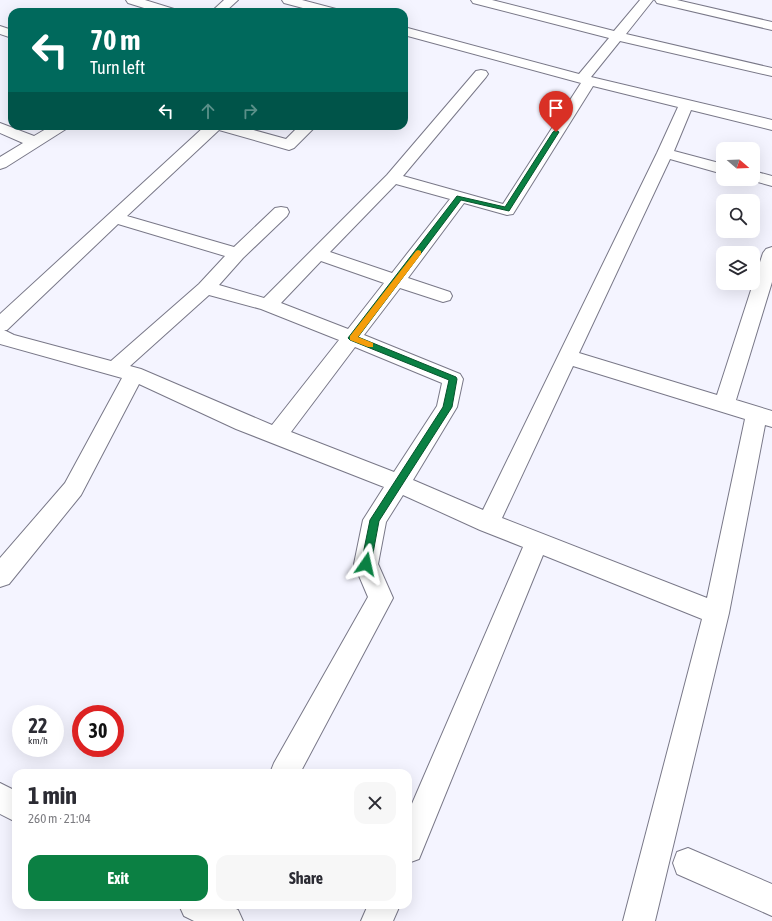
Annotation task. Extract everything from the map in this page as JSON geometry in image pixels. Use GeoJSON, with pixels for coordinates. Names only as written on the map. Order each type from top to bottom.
{"type":"FeatureCollection","features":[{"type":"Feature","properties":{"kind":"street"},"geometry":{"type":"LineString","coordinates":[[223,8],[232,0]]}},
{"type":"Feature","properties":{"kind":"street"},"geometry":{"type":"LineString","coordinates":[[288,0],[317,8]]}},
{"type":"Feature","properties":{"kind":"street"},"geometry":{"type":"LineString","coordinates":[[477,0],[618,36],[772,72]]}},
{"type":"Feature","properties":{"kind":"street"},"geometry":{"type":"LineString","coordinates":[[393,178],[507,210],[586,80],[618,36],[647,0]]}},
{"type":"Feature","properties":{"kind":"street"},"geometry":{"type":"LineString","coordinates":[[661,0],[772,26]]}},
{"type":"Feature","properties":{"kind":"street"},"geometry":{"type":"LineString","coordinates":[[136,2],[156,8]]}},
{"type":"Feature","properties":{"kind":"street"},"geometry":{"type":"LineString","coordinates":[[408,32],[586,80],[772,125]]}},
{"type":"Feature","properties":{"kind":"street"},"geometry":{"type":"LineString","coordinates":[[268,306],[393,178],[481,74]]}},
{"type":"Feature","properties":{"kind":"street"},"geometry":{"type":"LineString","coordinates":[[488,523],[665,153],[686,105]]}},
{"type":"Feature","properties":{"kind":"street"},"geometry":{"type":"LineString","coordinates":[[0,128],[35,142]]}},
{"type":"Feature","properties":{"kind":"street"},"geometry":{"type":"LineString","coordinates":[[0,164],[54,130]]}},
{"type":"Feature","properties":{"kind":"street"},"geometry":{"type":"LineString","coordinates":[[0,325],[210,130]]}},
{"type":"Feature","properties":{"kind":"street"},"geometry":{"type":"LineString","coordinates":[[238,130],[289,145],[304,130]]}},
{"type":"Feature","properties":{"kind":"street"},"geometry":{"type":"LineString","coordinates":[[665,153],[716,166]]}},
{"type":"Feature","properties":{"kind":"street"},"geometry":{"type":"LineString","coordinates":[[760,178],[772,181]]}},
{"type":"Feature","properties":{"kind":"street"},"geometry":{"type":"LineString","coordinates":[[276,436],[460,197]]}},
{"type":"Feature","properties":{"kind":"street"},"geometry":{"type":"LineString","coordinates":[[0,576],[72,489],[124,371],[206,288],[237,254],[281,212]]}},
{"type":"Feature","properties":{"kind":"street"},"geometry":{"type":"LineString","coordinates":[[115,218],[237,254]]}},
{"type":"Feature","properties":{"kind":"street"},"geometry":{"type":"LineString","coordinates":[[724,405],[772,253]]}},
{"type":"Feature","properties":{"kind":"street"},"geometry":{"type":"LineString","coordinates":[[318,254],[443,296]]}},
{"type":"Feature","properties":{"kind":"street"},"geometry":{"type":"LineString","coordinates":[[206,288],[268,306],[453,379],[447,407],[375,520],[366,564],[381,598],[286,769]]}},
{"type":"Feature","properties":{"kind":"street"},"geometry":{"type":"LineString","coordinates":[[0,336],[8,340],[124,371],[276,436],[398,483],[488,523],[716,613]]}},
{"type":"Feature","properties":{"kind":"street"},"geometry":{"type":"LineString","coordinates":[[567,357],[764,417],[639,921]]}},
{"type":"Feature","properties":{"kind":"street"},"geometry":{"type":"LineString","coordinates":[[412,839],[537,542]]}},
{"type":"Feature","properties":{"kind":"street"},"geometry":{"type":"LineString","coordinates":[[0,798],[12,805]]}},
{"type":"Feature","properties":{"kind":"street"},"geometry":{"type":"LineString","coordinates":[[688,863],[772,900]]}},
{"type":"Feature","properties":{"kind":"street"},"geometry":{"type":"LineString","coordinates":[[377,921],[382,909]]}},
{"type":"Feature","properties":{"kind":"slow traffic"},"geometry":{"type":"LineString","coordinates":[[371,345],[352,338],[418,253]]}},
{"type":"Feature","properties":{"kind":"route"},"geometry":{"type":"LineString","coordinates":[[366,564],[375,520],[447,407],[453,379],[352,338],[460,197],[507,210],[556,132]]}}]}
